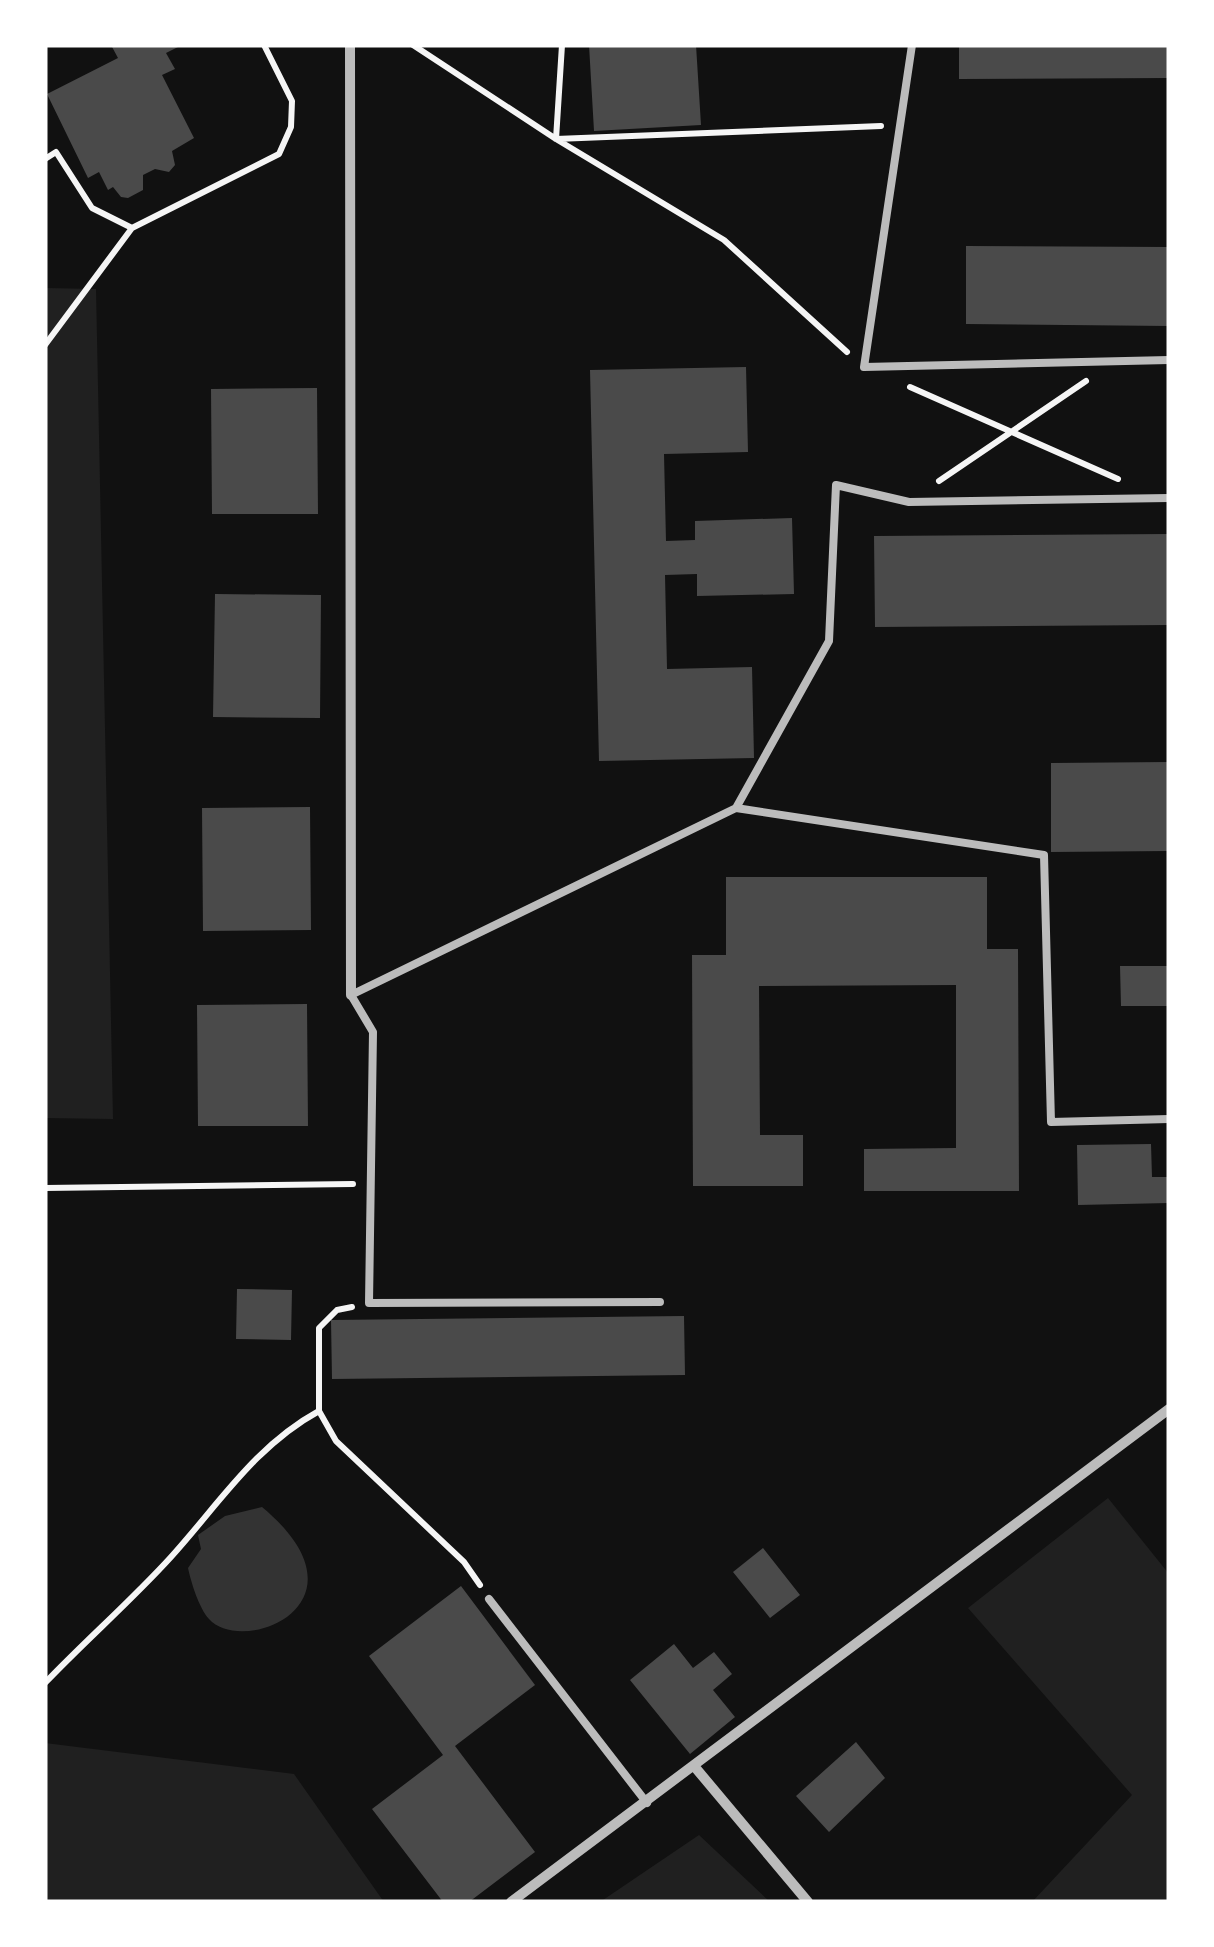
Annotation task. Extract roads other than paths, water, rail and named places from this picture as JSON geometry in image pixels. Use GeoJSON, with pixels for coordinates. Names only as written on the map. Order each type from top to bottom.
{"type":"FeatureCollection","features":[{"type":"Feature","properties":{"kind":"street"},"geometry":{"type":"LineString","coordinates":[[350,45],[350,996]]}},
{"type":"Feature","properties":{"kind":"street"},"geometry":{"type":"LineString","coordinates":[[511,1902],[1169,1409]]}},
{"type":"Feature","properties":{"kind":"street"},"geometry":{"type":"LineString","coordinates":[[694,1766],[808,1902]]}},
{"type":"Feature","properties":{"kind":"lane"},"geometry":{"type":"LineString","coordinates":[[912,45],[864,367],[1169,360]]}},
{"type":"Feature","properties":{"kind":"lane"},"geometry":{"type":"LineString","coordinates":[[736,808],[829,641],[836,485],[909,502],[1165,499]]}},
{"type":"Feature","properties":{"kind":"lane"},"geometry":{"type":"LineString","coordinates":[[660,1302],[369,1303],[374,1032],[350,996],[736,808],[1044,856],[1051,1122],[1169,1119]]}},
{"type":"Feature","properties":{"kind":"lane"},"geometry":{"type":"LineString","coordinates":[[489,1599],[647,1803]]}}]}
